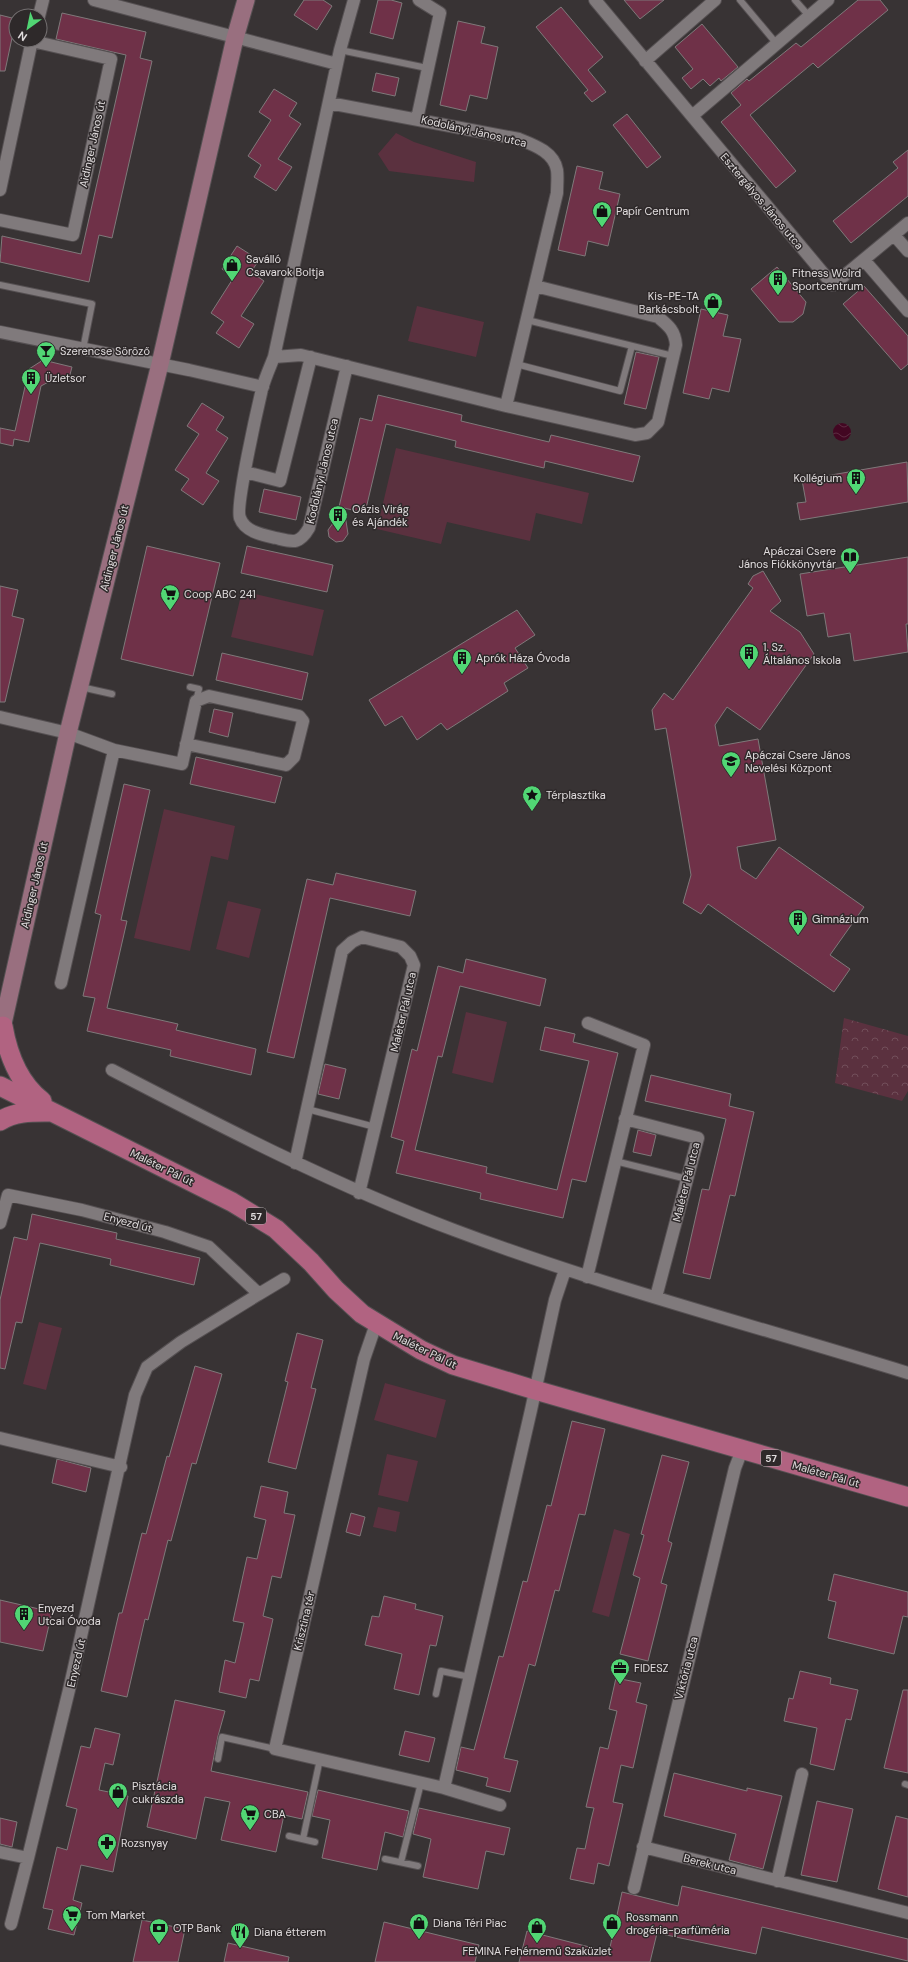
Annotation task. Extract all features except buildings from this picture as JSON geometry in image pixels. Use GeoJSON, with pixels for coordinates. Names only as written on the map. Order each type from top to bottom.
{"type":"FeatureCollection","features":[{"type":"Feature","properties":{"kind":"main road"},"geometry":{"type":"LineString","coordinates":[[1,1031],[19,1074],[33,1095],[54,1112]]}},
{"type":"Feature","properties":{"kind":"main road","name":"Maléter Pál út"},"geometry":{"type":"LineString","coordinates":[[0,1086],[232,1202],[276,1229],[350,1304],[376,1324],[421,1350],[453,1365],[908,1497]]}},
{"type":"Feature","properties":{"kind":"main road"},"geometry":{"type":"LineString","coordinates":[[0,1121],[26,1112],[54,1112]]}},
{"type":"Feature","properties":{"kind":"street"},"geometry":{"type":"LineString","coordinates":[[94,0],[129,5],[235,38],[337,64]]}},
{"type":"Feature","properties":{"kind":"street","name":"Aidinger János út"},"geometry":{"type":"LineString","coordinates":[[1,1031],[79,686],[160,364],[235,38],[246,0]]}},
{"type":"Feature","properties":{"kind":"street"},"geometry":{"type":"LineString","coordinates":[[311,357],[280,481],[245,472],[263,387],[274,357],[340,50],[354,0]]}},
{"type":"Feature","properties":{"kind":"street","name":"Kodolányi János utca"},"geometry":{"type":"LineString","coordinates":[[419,0],[440,13],[417,119],[519,140],[541,148],[550,157],[557,169],[556,193],[506,406]]}},
{"type":"Feature","properties":{"kind":"street","name":"Esztergályos János utca"},"geometry":{"type":"LineString","coordinates":[[595,0],[833,285],[864,260]]}},
{"type":"Feature","properties":{"kind":"street"},"geometry":{"type":"LineString","coordinates":[[645,60],[715,0]]}},
{"type":"Feature","properties":{"kind":"street"},"geometry":{"type":"LineString","coordinates":[[692,116],[828,0]]}},
{"type":"Feature","properties":{"kind":"street","name":"Aidinger János út"},"geometry":{"type":"LineString","coordinates":[[0,220],[73,235],[111,59],[48,45]]}},
{"type":"Feature","properties":{"kind":"street"},"geometry":{"type":"LineString","coordinates":[[0,190],[30,48]]}},
{"type":"Feature","properties":{"kind":"street"},"geometry":{"type":"LineString","coordinates":[[329,103],[417,119]]}},
{"type":"Feature","properties":{"kind":"street"},"geometry":{"type":"LineString","coordinates":[[908,223],[864,260],[908,311]]}},
{"type":"Feature","properties":{"kind":"street"},"geometry":{"type":"LineString","coordinates":[[894,235],[908,251]]}},
{"type":"Feature","properties":{"kind":"street"},"geometry":{"type":"LineString","coordinates":[[274,357],[292,354],[311,357],[506,406],[635,435],[647,434],[658,422],[674,356],[676,345],[675,334],[670,326],[658,317],[535,286]]}},
{"type":"Feature","properties":{"kind":"street"},"geometry":{"type":"LineString","coordinates":[[0,332],[160,364],[263,387]]}},
{"type":"Feature","properties":{"kind":"street","name":"Kodolányi János utca"},"geometry":{"type":"LineString","coordinates":[[245,472],[240,498],[239,517],[245,525],[259,534],[293,542],[303,538],[309,528],[347,366]]}},
{"type":"Feature","properties":{"kind":"street"},"geometry":{"type":"LineString","coordinates":[[0,716],[68,733],[114,750],[182,764],[186,744],[196,701],[208,696],[299,716],[303,721],[294,757],[286,765],[186,744]]}},
{"type":"Feature","properties":{"kind":"street"},"geometry":{"type":"LineString","coordinates":[[60,983],[114,750]]}},
{"type":"Feature","properties":{"kind":"street","name":"Maléter Pál utca"},"geometry":{"type":"LineString","coordinates":[[295,1163],[342,952],[352,942],[362,936],[401,947],[410,956],[414,965],[359,1193]]}},
{"type":"Feature","properties":{"kind":"street"},"geometry":{"type":"LineString","coordinates":[[587,1277],[644,1045],[588,1023]]}},
{"type":"Feature","properties":{"kind":"street"},"geometry":{"type":"LineString","coordinates":[[112,1070],[295,1163],[359,1193],[452,1230],[587,1277],[908,1372]]}},
{"type":"Feature","properties":{"kind":"street","name":"Maléter Pál utca"},"geometry":{"type":"LineString","coordinates":[[626,1119],[698,1138],[656,1297]]}},
{"type":"Feature","properties":{"kind":"street","name":"Enyezd út"},"geometry":{"type":"LineString","coordinates":[[0,1223],[8,1195],[82,1210],[112,1218],[208,1246],[259,1294]]}},
{"type":"Feature","properties":{"kind":"street"},"geometry":{"type":"LineString","coordinates":[[444,1788],[555,1300],[565,1270]]}},
{"type":"Feature","properties":{"kind":"street","name":"Enyezd út"},"geometry":{"type":"LineString","coordinates":[[11,1924],[68,1698],[136,1395],[147,1367],[181,1342],[284,1279]]}},
{"type":"Feature","properties":{"kind":"street","name":"Krisztina tér"},"geometry":{"type":"LineString","coordinates":[[275,1749],[364,1358],[376,1324]]}},
{"type":"Feature","properties":{"kind":"street"},"geometry":{"type":"LineString","coordinates":[[0,1438],[121,1467]]}},
{"type":"Feature","properties":{"kind":"street","name":"Viktória utca"},"geometry":{"type":"LineString","coordinates":[[634,1888],[642,1847],[735,1468],[742,1450]]}},
{"type":"Feature","properties":{"kind":"street"},"geometry":{"type":"LineString","coordinates":[[275,1749],[421,1782],[500,1805]]}},
{"type":"Feature","properties":{"kind":"street"},"geometry":{"type":"LineString","coordinates":[[777,1881],[802,1774]]}},
{"type":"Feature","properties":{"kind":"street","name":"Berek utca"},"geometry":{"type":"LineString","coordinates":[[642,1847],[908,1913]]}},
{"type":"Feature","properties":{"kind":"street"},"geometry":{"type":"LineString","coordinates":[[0,1852],[28,1858]]}},
{"type":"Feature","properties":{"kind":"lane"},"geometry":{"type":"LineString","coordinates":[[740,0],[776,43]]}},
{"type":"Feature","properties":{"kind":"lane"},"geometry":{"type":"LineString","coordinates":[[795,0],[809,16]]}},
{"type":"Feature","properties":{"kind":"lane"},"geometry":{"type":"LineString","coordinates":[[340,50],[427,68]]}},
{"type":"Feature","properties":{"kind":"lane"},"geometry":{"type":"LineString","coordinates":[[0,284],[92,304],[83,349]]}},
{"type":"Feature","properties":{"kind":"lane"},"geometry":{"type":"LineString","coordinates":[[527,320],[674,356]]}},
{"type":"Feature","properties":{"kind":"lane"},"geometry":{"type":"LineString","coordinates":[[516,364],[620,391],[632,346]]}},
{"type":"Feature","properties":{"kind":"lane"},"geometry":{"type":"LineString","coordinates":[[79,686],[112,694]]}},
{"type":"Feature","properties":{"kind":"lane"},"geometry":{"type":"LineString","coordinates":[[190,687],[199,689],[196,701]]}},
{"type":"Feature","properties":{"kind":"lane"},"geometry":{"type":"LineString","coordinates":[[306,1109],[375,1127]]}},
{"type":"Feature","properties":{"kind":"lane"},"geometry":{"type":"LineString","coordinates":[[616,1161],[687,1179]]}},
{"type":"Feature","properties":{"kind":"lane"},"geometry":{"type":"LineString","coordinates":[[436,1694],[441,1671],[470,1677]]}},
{"type":"Feature","properties":{"kind":"lane"},"geometry":{"type":"LineString","coordinates":[[218,1759],[222,1737],[275,1749]]}},
{"type":"Feature","properties":{"kind":"lane"},"geometry":{"type":"LineString","coordinates":[[303,1839],[320,1760]]}},
{"type":"Feature","properties":{"kind":"lane"},"geometry":{"type":"LineString","coordinates":[[401,1862],[421,1782]]}},
{"type":"Feature","properties":{"kind":"lane"},"geometry":{"type":"LineString","coordinates":[[289,1836],[315,1842]]}},
{"type":"Feature","properties":{"kind":"lane"},"geometry":{"type":"LineString","coordinates":[[385,1859],[418,1866]]}},
{"type":"Feature","properties":{"kind":"green space"},"geometry":{"type":"Polygon","coordinates":[[[396,133],[414,142],[476,162],[474,182],[389,171],[378,154],[396,133]]]}},
{"type":"Feature","properties":{"kind":"green space"},"geometry":{"type":"Polygon","coordinates":[[[417,306],[484,322],[476,357],[408,341],[417,306]]]}},
{"type":"Feature","properties":{"kind":"green space"},"geometry":{"type":"Polygon","coordinates":[[[396,448],[589,493],[582,524],[536,513],[530,541],[447,522],[441,544],[377,529],[396,448]]]}},
{"type":"Feature","properties":{"kind":"green space"},"geometry":{"type":"Polygon","coordinates":[[[242,591],[324,610],[313,656],[231,637],[242,591]]]}},
{"type":"Feature","properties":{"kind":"green space"},"geometry":{"type":"Polygon","coordinates":[[[164,809],[235,826],[228,860],[211,856],[190,951],[134,938],[164,809]]]}},
{"type":"Feature","properties":{"kind":"green space"},"geometry":{"type":"Polygon","coordinates":[[[228,901],[261,909],[249,958],[216,949],[228,901]]]}},
{"type":"Feature","properties":{"kind":"green space"},"geometry":{"type":"Polygon","coordinates":[[[466,1012],[507,1022],[493,1083],[452,1073],[466,1012]]]}},
{"type":"Feature","properties":{"kind":"green space"},"geometry":{"type":"Polygon","coordinates":[[[844,1018],[908,1036],[908,1091],[902,1101],[835,1083],[844,1018]]]}},
{"type":"Feature","properties":{"kind":"green space"},"geometry":{"type":"Polygon","coordinates":[[[39,1322],[62,1328],[46,1390],[23,1384],[39,1322]]]}},
{"type":"Feature","properties":{"kind":"green space"},"geometry":{"type":"Polygon","coordinates":[[[385,1383],[446,1400],[436,1438],[374,1420],[385,1383]]]}},
{"type":"Feature","properties":{"kind":"green space"},"geometry":{"type":"Polygon","coordinates":[[[387,1454],[418,1461],[408,1502],[378,1495],[387,1454]]]}},
{"type":"Feature","properties":{"kind":"green space"},"geometry":{"type":"Polygon","coordinates":[[[378,1507],[400,1512],[396,1532],[373,1527],[378,1507]]]}},
{"type":"Feature","properties":{"kind":"green space"},"geometry":{"type":"Polygon","coordinates":[[[614,1529],[630,1534],[609,1617],[592,1612],[614,1529]]]}},
{"type":"Feature","properties":{"kind":"water"},"geometry":{"type":"Polygon","coordinates":[[[842,423],[848,426],[851,432],[848,438],[842,441],[836,438],[833,432],[836,426],[842,423]]]}},
{"type":"Feature","properties":{"kind":"place","name":"Papír Centrum"},"geometry":{"type":"Point","coordinates":[602,228]}},
{"type":"Feature","properties":{"kind":"place","name":"Saválló Csavarok Boltja"},"geometry":{"type":"Point","coordinates":[232,282]}},
{"type":"Feature","properties":{"kind":"place","name":"Fitness Wolrd Sportcentrum"},"geometry":{"type":"Point","coordinates":[778,296]}},
{"type":"Feature","properties":{"kind":"place","name":"Kis-PE-TA Barkácsbolt"},"geometry":{"type":"Point","coordinates":[713,319]}},
{"type":"Feature","properties":{"kind":"place","name":"Szerencse Söröző"},"geometry":{"type":"Point","coordinates":[46,368]}},
{"type":"Feature","properties":{"kind":"place","name":"Üzletsor"},"geometry":{"type":"Point","coordinates":[31,395]}},
{"type":"Feature","properties":{"kind":"place","name":"Kollégium"},"geometry":{"type":"Point","coordinates":[856,495]}},
{"type":"Feature","properties":{"kind":"place","name":"Oázis Virág és Ajándék"},"geometry":{"type":"Point","coordinates":[338,532]}},
{"type":"Feature","properties":{"kind":"place","name":"Apáczai Csere János Fiókkönyvtár"},"geometry":{"type":"Point","coordinates":[850,574]}},
{"type":"Feature","properties":{"kind":"place","name":"Coop ABC 241"},"geometry":{"type":"Point","coordinates":[170,611]}},
{"type":"Feature","properties":{"kind":"place","name":"1. Sz. Általános Iskola"},"geometry":{"type":"Point","coordinates":[749,670]}},
{"type":"Feature","properties":{"kind":"place","name":"Aprók Háza Óvoda"},"geometry":{"type":"Point","coordinates":[462,675]}},
{"type":"Feature","properties":{"kind":"place","name":"Apáczai Csere János Nevelési Központ"},"geometry":{"type":"Point","coordinates":[731,778]}},
{"type":"Feature","properties":{"kind":"place","name":"Térplasztika"},"geometry":{"type":"Point","coordinates":[532,812]}},
{"type":"Feature","properties":{"kind":"place","name":"Gimnázium"},"geometry":{"type":"Point","coordinates":[798,936]}},
{"type":"Feature","properties":{"kind":"place","name":"Enyezd Utcai Óvoda"},"geometry":{"type":"Point","coordinates":[24,1631]}},
{"type":"Feature","properties":{"kind":"place","name":"FIDESZ"},"geometry":{"type":"Point","coordinates":[620,1685]}},
{"type":"Feature","properties":{"kind":"place","name":"Pisztácia cukrászda"},"geometry":{"type":"Point","coordinates":[118,1809]}},
{"type":"Feature","properties":{"kind":"place","name":"CBA"},"geometry":{"type":"Point","coordinates":[250,1831]}},
{"type":"Feature","properties":{"kind":"place","name":"Rozsnyay"},"geometry":{"type":"Point","coordinates":[107,1860]}},
{"type":"Feature","properties":{"kind":"place","name":"Tom Market"},"geometry":{"type":"Point","coordinates":[72,1932]}},
{"type":"Feature","properties":{"kind":"place","name":"Diana Téri Piac"},"geometry":{"type":"Point","coordinates":[419,1940]}},
{"type":"Feature","properties":{"kind":"place","name":"Rossmann drogéria-parfüméria"},"geometry":{"type":"Point","coordinates":[612,1940]}},
{"type":"Feature","properties":{"kind":"place","name":"FEMINA Fehérnemű Szaküzlet"},"geometry":{"type":"Point","coordinates":[537,1944]}},
{"type":"Feature","properties":{"kind":"place","name":"OTP Bank"},"geometry":{"type":"Point","coordinates":[159,1945]}},
{"type":"Feature","properties":{"kind":"place","name":"Diana étterem"},"geometry":{"type":"Point","coordinates":[240,1949]}}]}
